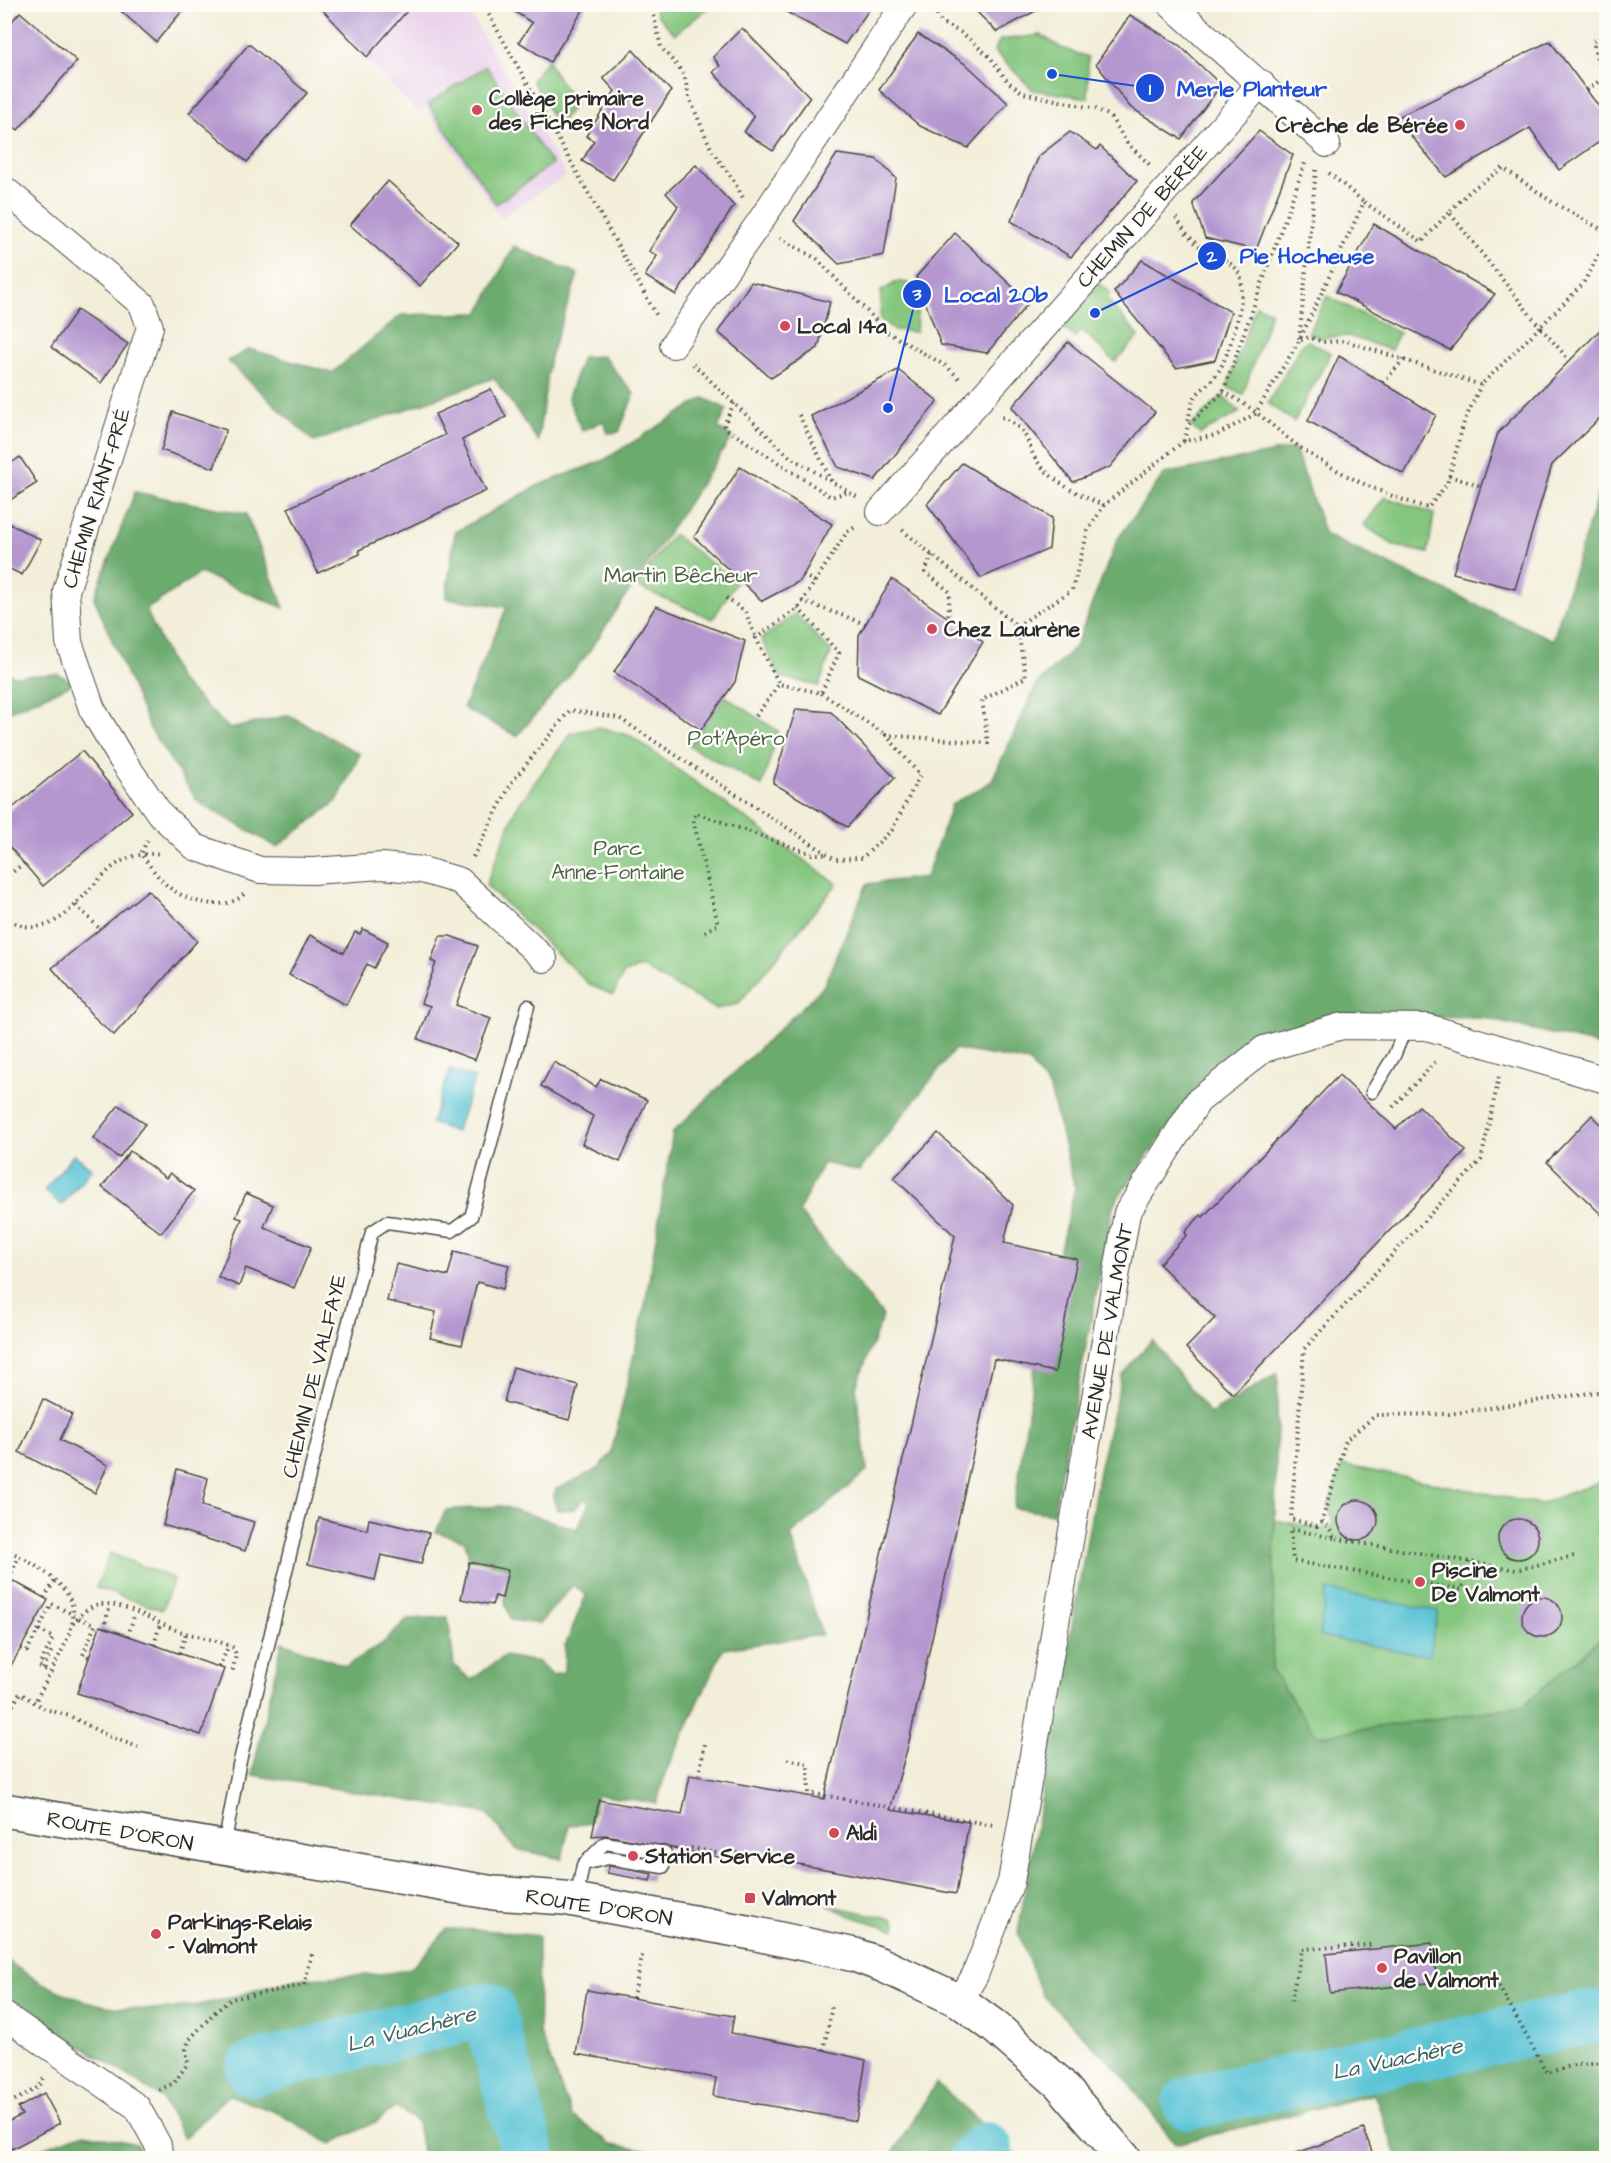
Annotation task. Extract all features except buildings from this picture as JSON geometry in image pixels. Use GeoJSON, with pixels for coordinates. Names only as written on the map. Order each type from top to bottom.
{"type":"FeatureCollection","features":[{"type":"Feature","properties":{"kind":"main road","name":"ROUTE D'ORON"},"geometry":{"type":"LineString","coordinates":[[4,1810],[494,1893],[576,1901],[855,1954],[960,2001],[995,2027],[1059,2083],[1124,2158]]}},
{"type":"Feature","properties":{"kind":"street"},"geometry":{"type":"LineString","coordinates":[[673,345],[759,223],[905,4]]}},
{"type":"Feature","properties":{"kind":"street"},"geometry":{"type":"LineString","coordinates":[[1170,4],[1323,140]]}},
{"type":"Feature","properties":{"kind":"street","name":"CHEMIN DE BÉRÉE"},"geometry":{"type":"LineString","coordinates":[[880,512],[1261,83]]}},
{"type":"Feature","properties":{"kind":"street","name":"CHEMIN RIANT-PRÉ"},"geometry":{"type":"LineString","coordinates":[[4,189],[142,304],[150,327],[66,591],[69,642],[92,710],[121,758],[160,814],[195,847],[260,870],[313,871],[382,866],[422,870],[460,881],[544,959]]}},
{"type":"Feature","properties":{"kind":"street","name":"AVENUE DE VALMONT"},"geometry":{"type":"LineString","coordinates":[[960,2001],[975,1975],[1011,1882],[1127,1213],[1198,1101],[1264,1049],[1342,1026],[1426,1027],[1606,1080]]}},
{"type":"Feature","properties":{"kind":"street"},"geometry":{"type":"LineString","coordinates":[[4,2015],[137,2107],[159,2145],[160,2158]]}},
{"type":"Feature","properties":{"kind":"lane","name":"CHEMIN DE VALFAYE"},"geometry":{"type":"LineString","coordinates":[[224,1849],[239,1766],[309,1476],[372,1232],[387,1222],[452,1231],[471,1217],[528,1006]]}},
{"type":"Feature","properties":{"kind":"lane"},"geometry":{"type":"LineString","coordinates":[[1372,1092],[1394,1056],[1406,1027]]}},
{"type":"Feature","properties":{"kind":"lane"},"geometry":{"type":"LineString","coordinates":[[576,1901],[583,1865],[605,1843],[665,1853]]}},
{"type":"Feature","properties":{"kind":"lane"},"geometry":{"type":"LineString","coordinates":[[583,1865],[608,1858],[663,1867]]}},
{"type":"Feature","properties":{"kind":"path"},"geometry":{"type":"LineString","coordinates":[[483,4],[673,345],[790,457],[880,512],[1017,626],[1026,678],[982,700],[988,743],[886,735]]}},
{"type":"Feature","properties":{"kind":"path"},"geometry":{"type":"LineString","coordinates":[[651,4],[662,47],[684,74],[695,112],[712,151],[732,178],[746,205]]}},
{"type":"Feature","properties":{"kind":"path"},"geometry":{"type":"LineString","coordinates":[[936,12],[942,23],[962,33],[990,57],[1007,81],[1023,93],[1096,109],[1110,116],[1127,143],[1157,172]]}},
{"type":"Feature","properties":{"kind":"path"},"geometry":{"type":"LineString","coordinates":[[1587,90],[1606,76],[1597,60],[1593,41],[1606,36]]}},
{"type":"Feature","properties":{"kind":"path"},"geometry":{"type":"LineString","coordinates":[[1188,425],[1223,392],[1302,166],[1316,153],[1323,140]]}},
{"type":"Feature","properties":{"kind":"path"},"geometry":{"type":"LineString","coordinates":[[1299,341],[1316,163],[1364,202],[1422,242],[1471,190],[1503,168],[1554,203],[1606,232]]}},
{"type":"Feature","properties":{"kind":"path"},"geometry":{"type":"LineString","coordinates":[[1017,626],[1072,590],[1088,531],[1104,505],[1184,441],[1216,435],[1255,414],[1299,341],[1364,202]]}},
{"type":"Feature","properties":{"kind":"path"},"geometry":{"type":"LineString","coordinates":[[1449,212],[1569,361]]}},
{"type":"Feature","properties":{"kind":"path"},"geometry":{"type":"LineString","coordinates":[[1174,215],[1201,248],[1217,254],[1234,268],[1241,279],[1240,309],[1219,371],[1200,389],[1190,403],[1184,441]]}},
{"type":"Feature","properties":{"kind":"path"},"geometry":{"type":"LineString","coordinates":[[772,233],[817,260],[887,332],[946,366],[968,386]]}},
{"type":"Feature","properties":{"kind":"path"},"geometry":{"type":"LineString","coordinates":[[1223,392],[1236,398],[1301,448],[1388,496],[1428,508],[1447,484],[1464,422],[1481,385],[1583,284],[1606,241]]}},
{"type":"Feature","properties":{"kind":"path"},"geometry":{"type":"LineString","coordinates":[[1299,341],[1309,337],[1323,342],[1346,341],[1481,385]]}},
{"type":"Feature","properties":{"kind":"path"},"geometry":{"type":"LineString","coordinates":[[1383,383],[1404,359]]}},
{"type":"Feature","properties":{"kind":"path"},"geometry":{"type":"LineString","coordinates":[[734,403],[725,428],[831,497],[848,492]]}},
{"type":"Feature","properties":{"kind":"path"},"geometry":{"type":"LineString","coordinates":[[799,415],[832,482]]}},
{"type":"Feature","properties":{"kind":"path"},"geometry":{"type":"LineString","coordinates":[[998,416],[1016,424],[1030,441],[1042,466],[1074,493],[1104,505]]}},
{"type":"Feature","properties":{"kind":"path"},"geometry":{"type":"LineString","coordinates":[[1449,476],[1481,486]]}},
{"type":"Feature","properties":{"kind":"path"},"geometry":{"type":"LineString","coordinates":[[756,638],[798,608],[847,532]]}},
{"type":"Feature","properties":{"kind":"path"},"geometry":{"type":"LineString","coordinates":[[932,555],[925,572],[950,592],[948,618]]}},
{"type":"Feature","properties":{"kind":"path"},"geometry":{"type":"LineString","coordinates":[[803,575],[815,582]]}},
{"type":"Feature","properties":{"kind":"path"},"geometry":{"type":"LineString","coordinates":[[726,598],[745,611],[779,684]]}},
{"type":"Feature","properties":{"kind":"path"},"geometry":{"type":"LineString","coordinates":[[802,601],[866,624]]}},
{"type":"Feature","properties":{"kind":"path"},"geometry":{"type":"LineString","coordinates":[[798,608],[839,653],[821,693]]}},
{"type":"Feature","properties":{"kind":"path"},"geometry":{"type":"LineString","coordinates":[[460,881],[512,782],[570,710],[619,718],[835,859],[862,858],[892,830],[920,775],[886,735],[821,693],[779,684]]}},
{"type":"Feature","properties":{"kind":"path"},"geometry":{"type":"LineString","coordinates":[[756,716],[779,684]]}},
{"type":"Feature","properties":{"kind":"path"},"geometry":{"type":"LineString","coordinates":[[705,932],[718,924],[693,819],[696,813],[812,854],[827,854]]}},
{"type":"Feature","properties":{"kind":"path"},"geometry":{"type":"LineString","coordinates":[[4,917],[26,926],[42,927],[61,918],[119,862],[136,854],[182,852],[195,847]]}},
{"type":"Feature","properties":{"kind":"path"},"geometry":{"type":"LineString","coordinates":[[4,879],[24,863]]}},
{"type":"Feature","properties":{"kind":"path"},"geometry":{"type":"LineString","coordinates":[[76,905],[99,928]]}},
{"type":"Feature","properties":{"kind":"path"},"geometry":{"type":"LineString","coordinates":[[1394,1107],[1435,1061],[1469,1040]]}},
{"type":"Feature","properties":{"kind":"path"},"geometry":{"type":"LineString","coordinates":[[1505,1050],[1481,1160],[1304,1349],[1291,1519],[1317,1526],[1322,1521],[1346,1440],[1376,1415],[1449,1414],[1596,1392],[1606,1394]]}},
{"type":"Feature","properties":{"kind":"path"},"geometry":{"type":"LineString","coordinates":[[1322,1521],[1329,1527],[1334,1538]]}},
{"type":"Feature","properties":{"kind":"path"},"geometry":{"type":"LineString","coordinates":[[1469,1561],[1461,1590],[1293,1561],[1290,1529],[1334,1538],[1469,1561],[1516,1570],[1578,1555]]}},
{"type":"Feature","properties":{"kind":"path"},"geometry":{"type":"LineString","coordinates":[[4,1548],[56,1579],[73,1601],[77,1617]]}},
{"type":"Feature","properties":{"kind":"path"},"geometry":{"type":"LineString","coordinates":[[9,1578],[19,1556]]}},
{"type":"Feature","properties":{"kind":"path"},"geometry":{"type":"LineString","coordinates":[[44,1598],[56,1579]]}},
{"type":"Feature","properties":{"kind":"path"},"geometry":{"type":"LineString","coordinates":[[21,1648],[27,1651],[52,1604],[95,1625],[83,1655],[89,1657]]}},
{"type":"Feature","properties":{"kind":"path"},"geometry":{"type":"LineString","coordinates":[[104,1628],[110,1605]]}},
{"type":"Feature","properties":{"kind":"path"},"geometry":{"type":"LineString","coordinates":[[35,1702],[77,1617],[92,1607],[110,1605],[186,1633],[229,1645],[234,1648],[236,1654],[232,1674]]}},
{"type":"Feature","properties":{"kind":"path"},"geometry":{"type":"LineString","coordinates":[[128,1636],[135,1613]]}},
{"type":"Feature","properties":{"kind":"path"},"geometry":{"type":"LineString","coordinates":[[154,1645],[160,1624]]}},
{"type":"Feature","properties":{"kind":"path"},"geometry":{"type":"LineString","coordinates":[[39,1630],[53,1638],[39,1666],[49,1672]]}},
{"type":"Feature","properties":{"kind":"path"},"geometry":{"type":"LineString","coordinates":[[180,1653],[186,1633]]}},
{"type":"Feature","properties":{"kind":"path"},"geometry":{"type":"LineString","coordinates":[[219,1667],[229,1645]]}},
{"type":"Feature","properties":{"kind":"path"},"geometry":{"type":"LineString","coordinates":[[43,1669],[52,1650]]}},
{"type":"Feature","properties":{"kind":"path"},"geometry":{"type":"LineString","coordinates":[[4,1721],[20,1693],[45,1709],[70,1716],[108,1736],[138,1747]]}},
{"type":"Feature","properties":{"kind":"path"},"geometry":{"type":"LineString","coordinates":[[4,1699],[7,1700],[4,1706]]}},
{"type":"Feature","properties":{"kind":"path"},"geometry":{"type":"LineString","coordinates":[[699,1775],[705,1743]]}},
{"type":"Feature","properties":{"kind":"path"},"geometry":{"type":"LineString","coordinates":[[788,1759],[808,1764],[809,1793],[989,1824]]}},
{"type":"Feature","properties":{"kind":"path"},"geometry":{"type":"LineString","coordinates":[[691,1848],[722,1854]]}},
{"type":"Feature","properties":{"kind":"path"},"geometry":{"type":"LineString","coordinates":[[1291,2001],[1302,1949],[1372,1945]]}},
{"type":"Feature","properties":{"kind":"path"},"geometry":{"type":"LineString","coordinates":[[152,2094],[174,2083],[188,2063],[186,2050],[189,2040],[214,2013],[231,1999],[304,1985],[313,1951]]}},
{"type":"Feature","properties":{"kind":"path"},"geometry":{"type":"LineString","coordinates":[[633,1998],[643,1952]]}},
{"type":"Feature","properties":{"kind":"path"},"geometry":{"type":"LineString","coordinates":[[1496,1981],[1547,2073],[1577,2064],[1606,2062]]}},
{"type":"Feature","properties":{"kind":"path"},"geometry":{"type":"LineString","coordinates":[[824,2050],[831,2005]]}},
{"type":"Feature","properties":{"kind":"path"},"geometry":{"type":"LineString","coordinates":[[4,2106],[39,2087],[48,2071]]}},
{"type":"Feature","properties":{"kind":"path"},"geometry":{"type":"LineString","coordinates":[[1594,2158],[1606,2152]]}},
{"type":"Feature","properties":{"kind":"shaded area","name":"Collège primaire des Fiches Nord"},"geometry":{"type":"Polygon","coordinates":[[[314,5],[465,5],[566,175],[501,218],[425,108],[418,113],[314,5]]]}},
{"type":"Feature","properties":{"kind":"green space"},"geometry":{"type":"Polygon","coordinates":[[[653,5],[712,5],[675,34],[657,15],[653,5]]]}},
{"type":"Feature","properties":{"kind":"green space"},"geometry":{"type":"Polygon","coordinates":[[[1041,35],[1061,48],[1088,57],[1088,98],[1033,90],[994,51],[1000,40],[1041,35]]]}},
{"type":"Feature","properties":{"kind":"green space"},"geometry":{"type":"Polygon","coordinates":[[[547,60],[575,105],[557,126],[532,80],[547,60]]]}},
{"type":"Feature","properties":{"kind":"green space"},"geometry":{"type":"Polygon","coordinates":[[[486,66],[552,164],[496,204],[428,104],[486,66]]]}},
{"type":"Feature","properties":{"kind":"green space"},"geometry":{"type":"Polygon","coordinates":[[[514,246],[578,274],[550,357],[538,441],[494,378],[314,442],[228,361],[249,349],[332,373],[401,315],[479,313],[514,246]]]}},
{"type":"Feature","properties":{"kind":"green space"},"geometry":{"type":"Polygon","coordinates":[[[897,282],[909,283],[918,293],[916,332],[894,330],[880,319],[881,291],[897,282]]]}},
{"type":"Feature","properties":{"kind":"green space"},"geometry":{"type":"Polygon","coordinates":[[[1097,282],[1110,293],[1107,299],[1139,336],[1115,362],[1082,330],[1075,337],[1060,326],[1097,282]]]}},
{"type":"Feature","properties":{"kind":"green space"},"geometry":{"type":"Polygon","coordinates":[[[1327,296],[1399,333],[1391,350],[1348,336],[1321,338],[1308,333],[1327,296]]]}},
{"type":"Feature","properties":{"kind":"green space"},"geometry":{"type":"Polygon","coordinates":[[[1256,305],[1271,312],[1243,394],[1227,387],[1256,305]]]}},
{"type":"Feature","properties":{"kind":"green space"},"geometry":{"type":"Polygon","coordinates":[[[1308,341],[1331,353],[1294,422],[1268,403],[1302,344],[1308,341]]]}},
{"type":"Feature","properties":{"kind":"green space"},"geometry":{"type":"Polygon","coordinates":[[[603,356],[634,394],[619,432],[608,433],[603,421],[582,431],[568,398],[582,357],[603,356]]]}},
{"type":"Feature","properties":{"kind":"green space"},"geometry":{"type":"Polygon","coordinates":[[[1222,396],[1240,412],[1200,434],[1191,426],[1222,396]]]}},
{"type":"Feature","properties":{"kind":"green space"},"geometry":{"type":"Polygon","coordinates":[[[704,398],[727,409],[718,428],[732,437],[586,656],[517,736],[463,708],[507,607],[446,598],[455,532],[537,486],[604,460],[704,398]]]}},
{"type":"Feature","properties":{"kind":"green space"},"geometry":{"type":"Polygon","coordinates":[[[1295,448],[1325,535],[1553,640],[1606,468],[1606,1047],[1484,1018],[1339,1016],[1266,1036],[1199,1084],[1114,1203],[1053,1514],[1014,1508],[1041,1325],[1075,1188],[1050,1089],[1029,1062],[955,1049],[859,1171],[823,1163],[799,1211],[883,1316],[856,1387],[867,1471],[791,1535],[822,1635],[723,1649],[665,1774],[657,1803],[597,1795],[590,1823],[569,1826],[562,1859],[516,1849],[486,1813],[252,1775],[282,1642],[346,1666],[382,1644],[408,1619],[448,1617],[454,1665],[471,1680],[504,1656],[539,1662],[552,1675],[564,1672],[565,1646],[586,1595],[573,1585],[539,1624],[511,1620],[505,1602],[509,1568],[469,1558],[465,1541],[436,1532],[446,1510],[502,1506],[577,1529],[589,1503],[584,1498],[574,1510],[557,1510],[553,1498],[556,1489],[598,1469],[611,1454],[644,1311],[673,1132],[823,987],[867,884],[926,877],[952,804],[991,782],[1037,684],[1075,647],[1117,540],[1164,474],[1295,448]]]}},
{"type":"Feature","properties":{"kind":"green space"},"geometry":{"type":"Polygon","coordinates":[[[135,492],[246,514],[284,608],[200,573],[146,610],[179,680],[230,729],[289,715],[360,754],[337,801],[277,847],[198,802],[150,729],[94,598],[135,492]]]}},
{"type":"Feature","properties":{"kind":"green space"},"geometry":{"type":"Polygon","coordinates":[[[1385,497],[1434,514],[1428,553],[1395,546],[1364,525],[1385,497]]]}},
{"type":"Feature","properties":{"kind":"green space","name":"Martin Bêcheur"},"geometry":{"type":"Polygon","coordinates":[[[673,534],[736,582],[713,619],[635,586],[673,534]]]}},
{"type":"Feature","properties":{"kind":"green space"},"geometry":{"type":"Polygon","coordinates":[[[795,614],[831,652],[819,686],[780,677],[761,639],[795,614]]]}},
{"type":"Feature","properties":{"kind":"green space"},"geometry":{"type":"Polygon","coordinates":[[[4,671],[14,676],[58,674],[75,683],[5,713],[4,671]]]}},
{"type":"Feature","properties":{"kind":"green space","name":"Pot'Apéro"},"geometry":{"type":"Polygon","coordinates":[[[725,696],[778,731],[762,786],[689,746],[725,696]]]}},
{"type":"Feature","properties":{"kind":"green space","name":"Parc Anne-Fontaine"},"geometry":{"type":"Polygon","coordinates":[[[599,727],[631,736],[837,884],[738,1004],[716,1009],[641,967],[624,973],[613,995],[590,985],[486,885],[516,808],[571,733],[599,727]]]}},
{"type":"Feature","properties":{"kind":"green space"},"geometry":{"type":"Polygon","coordinates":[[[1152,1340],[1210,1414],[1278,1373],[1272,1671],[1317,1736],[1523,1706],[1606,1634],[1606,2158],[1398,2158],[1374,2094],[1175,2144],[1122,2074],[1042,1995],[1018,1932],[1100,1466],[1122,1375],[1152,1340]]]}},
{"type":"Feature","properties":{"kind":"green space","name":"Piscine De Valmont"},"geometry":{"type":"Polygon","coordinates":[[[1342,1465],[1540,1504],[1606,1479],[1606,1634],[1523,1706],[1317,1736],[1229,1668],[1236,1513],[1323,1529],[1333,1525],[1329,1505],[1342,1465]]]}},
{"type":"Feature","properties":{"kind":"green space"},"geometry":{"type":"Polygon","coordinates":[[[110,1553],[174,1579],[162,1610],[96,1588],[110,1553]]]}},
{"type":"Feature","properties":{"kind":"green space"},"geometry":{"type":"Polygon","coordinates":[[[827,1905],[893,1919],[896,1923],[895,1930],[851,1916],[827,1905]]]}},
{"type":"Feature","properties":{"kind":"green space"},"geometry":{"type":"Polygon","coordinates":[[[447,1929],[484,1930],[538,1936],[539,2031],[572,2116],[612,2144],[701,2158],[423,2158],[417,2122],[396,2107],[377,2121],[331,2144],[278,2113],[228,2095],[184,2138],[161,2098],[5,1999],[5,1959],[51,1987],[96,2004],[119,2008],[170,2008],[198,2005],[300,1979],[392,1973],[404,1970],[413,1966],[447,1929]]]}},
{"type":"Feature","properties":{"kind":"green space"},"geometry":{"type":"Polygon","coordinates":[[[936,2083],[1020,2158],[890,2158],[936,2083]]]}},
{"type":"Feature","properties":{"kind":"green space"},"geometry":{"type":"Polygon","coordinates":[[[85,2133],[137,2144],[140,2155],[122,2159],[105,2155],[99,2158],[13,2158],[85,2133]]]}},
{"type":"Feature","properties":{"kind":"water"},"geometry":{"type":"Polygon","coordinates":[[[450,1070],[475,1078],[456,1132],[431,1123],[450,1070]]]}},
{"type":"Feature","properties":{"kind":"water"},"geometry":{"type":"Polygon","coordinates":[[[74,1154],[92,1169],[62,1205],[44,1191],[74,1154]]]}},
{"type":"Feature","properties":{"kind":"water"},"geometry":{"type":"Polygon","coordinates":[[[1327,1590],[1438,1611],[1429,1656],[1319,1636],[1327,1590]]]}},
{"type":"Feature","properties":{"kind":"waterway","name":"La Vuachère"},"geometry":{"type":"LineString","coordinates":[[253,2069],[488,2009],[529,2158]]}},
{"type":"Feature","properties":{"kind":"waterway","name":"La Vuachère"},"geometry":{"type":"LineString","coordinates":[[1189,2103],[1584,2018],[1606,2017]]}},
{"type":"Feature","properties":{"kind":"waterway","name":"La Vuachère"},"geometry":{"type":"LineString","coordinates":[[976,2158],[986,2149]]}},
{"type":"Feature","properties":{"kind":"place","name":"Merle Planteur"},"geometry":{"type":"Point","coordinates":[1052,74]}},
{"type":"Feature","properties":{"kind":"place","name":"Collège primaire des Fiches Nord"},"geometry":{"type":"Point","coordinates":[477,110]}},
{"type":"Feature","properties":{"kind":"place","name":"Crèche de Bérée"},"geometry":{"type":"Point","coordinates":[1460,125]}},
{"type":"Feature","properties":{"kind":"place","name":"Pie Hocheuse"},"geometry":{"type":"Point","coordinates":[1095,313]}},
{"type":"Feature","properties":{"kind":"place","name":"Local 14a"},"geometry":{"type":"Point","coordinates":[785,326]}},
{"type":"Feature","properties":{"kind":"place","name":"Local 20b"},"geometry":{"type":"Point","coordinates":[888,408]}},
{"type":"Feature","properties":{"kind":"place","name":"Chez Laurène"},"geometry":{"type":"Point","coordinates":[932,629]}},
{"type":"Feature","properties":{"kind":"place","name":"Piscine De Valmont"},"geometry":{"type":"Point","coordinates":[1420,1582]}},
{"type":"Feature","properties":{"kind":"place","name":"Aldi"},"geometry":{"type":"Point","coordinates":[834,1833]}},
{"type":"Feature","properties":{"kind":"place","name":"Station Service"},"geometry":{"type":"Point","coordinates":[633,1856]}},
{"type":"Feature","properties":{"kind":"place","name":"Valmont"},"geometry":{"type":"Point","coordinates":[750,1898]}},
{"type":"Feature","properties":{"kind":"place","name":"Parkings-Relais - Valmont"},"geometry":{"type":"Point","coordinates":[156,1934]}},
{"type":"Feature","properties":{"kind":"place","name":"Pavillon de Valmont"},"geometry":{"type":"Point","coordinates":[1382,1968]}}]}
